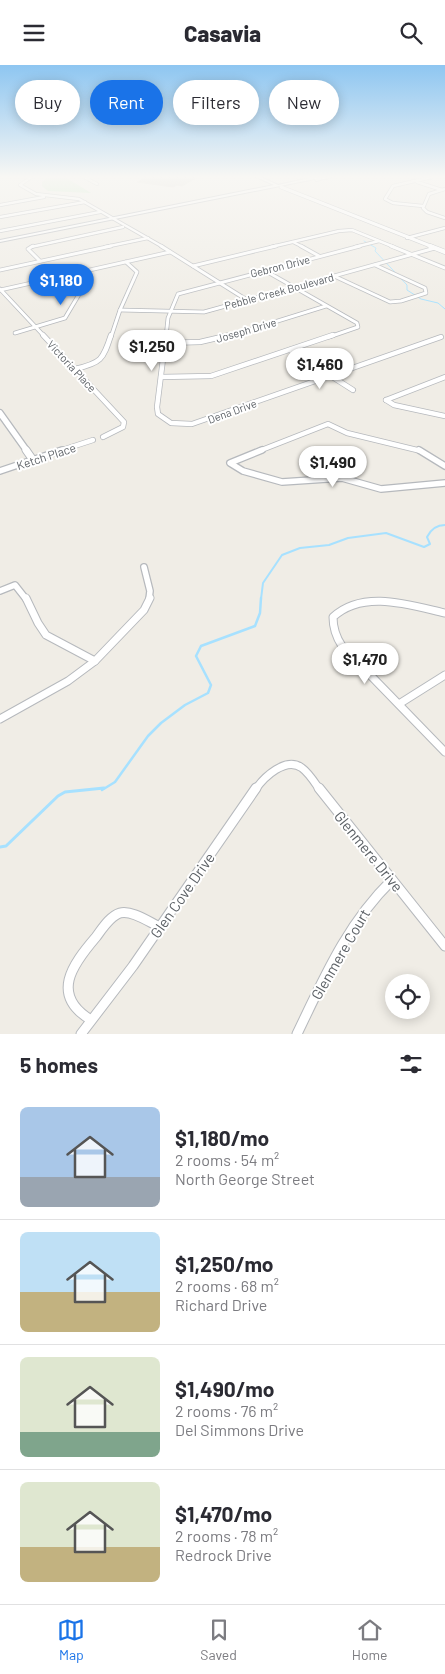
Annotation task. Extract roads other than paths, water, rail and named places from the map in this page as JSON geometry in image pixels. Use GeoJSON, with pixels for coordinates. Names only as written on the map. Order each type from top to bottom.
{"type":"FeatureCollection","features":[{"type":"Feature","properties":{"kind":"main road"},"geometry":{"type":"LineString","coordinates":[[0,241],[96,222]]}},
{"type":"Feature","properties":{"kind":"street"},"geometry":{"type":"LineString","coordinates":[[0,231],[46,222]]}},
{"type":"Feature","properties":{"kind":"street"},"geometry":{"type":"LineString","coordinates":[[116,222],[128,230],[135,231]]}},
{"type":"Feature","properties":{"kind":"street"},"geometry":{"type":"LineString","coordinates":[[118,222],[148,238],[247,300]]}},
{"type":"Feature","properties":{"kind":"street"},"geometry":{"type":"LineString","coordinates":[[370,222],[445,252]]}},
{"type":"Feature","properties":{"kind":"street"},"geometry":{"type":"LineString","coordinates":[[374,222],[435,248]]}},
{"type":"Feature","properties":{"kind":"street"},"geometry":{"type":"LineString","coordinates":[[40,261],[28,249],[35,245],[122,227]]}},
{"type":"Feature","properties":{"kind":"street"},"geometry":{"type":"LineString","coordinates":[[406,238],[445,228]]}},
{"type":"Feature","properties":{"kind":"street"},"geometry":{"type":"LineString","coordinates":[[193,266],[352,230],[445,268]]}},
{"type":"Feature","properties":{"kind":"street"},"geometry":{"type":"LineString","coordinates":[[0,270],[148,238]]}},
{"type":"Feature","properties":{"kind":"street","name":"Gebron Drive"},"geometry":{"type":"LineString","coordinates":[[172,312],[176,296],[182,291],[379,241]]}},
{"type":"Feature","properties":{"kind":"street"},"geometry":{"type":"LineString","coordinates":[[293,242],[320,256]]}},
{"type":"Feature","properties":{"kind":"street","name":"Pebble Creek Boulevard"},"geometry":{"type":"LineString","coordinates":[[120,311],[204,312],[435,248]]}},
{"type":"Feature","properties":{"kind":"street"},"geometry":{"type":"LineString","coordinates":[[0,290],[170,252]]}},
{"type":"Feature","properties":{"kind":"street"},"geometry":{"type":"LineString","coordinates":[[75,369],[95,364],[104,357],[120,311],[138,271],[126,262]]}},
{"type":"Feature","properties":{"kind":"street"},"geometry":{"type":"LineString","coordinates":[[334,276],[378,298],[395,302],[423,294],[427,291],[420,285],[375,265]]}},
{"type":"Feature","properties":{"kind":"street"},"geometry":{"type":"LineString","coordinates":[[172,312],[168,318],[161,377],[211,375],[358,327],[357,323],[264,270]]}},
{"type":"Feature","properties":{"kind":"street"},"geometry":{"type":"LineString","coordinates":[[14,333],[65,318],[86,281],[78,272]]}},
{"type":"Feature","properties":{"kind":"street","name":"Victoria Place"},"geometry":{"type":"LineString","coordinates":[[0,290],[124,422],[120,430],[103,437]]}},
{"type":"Feature","properties":{"kind":"street","name":"Joseph Drive"},"geometry":{"type":"LineString","coordinates":[[165,343],[213,340],[326,307]]}},
{"type":"Feature","properties":{"kind":"street","name":"Dena Drive"},"geometry":{"type":"LineString","coordinates":[[161,377],[158,414],[171,423],[192,425],[441,337]]}},
{"type":"Feature","properties":{"kind":"street"},"geometry":{"type":"LineString","coordinates":[[290,350],[353,390]]}},
{"type":"Feature","properties":{"kind":"street"},"geometry":{"type":"LineString","coordinates":[[445,377],[386,400],[394,405],[445,416]]}},
{"type":"Feature","properties":{"kind":"street"},"geometry":{"type":"LineString","coordinates":[[0,413],[33,460]]}},
{"type":"Feature","properties":{"kind":"street"},"geometry":{"type":"LineString","coordinates":[[445,467],[419,450],[347,433],[328,424],[230,463],[243,471],[282,482],[342,478],[391,489],[445,483]]}},
{"type":"Feature","properties":{"kind":"street","name":"Ketch Place"},"geometry":{"type":"LineString","coordinates":[[0,471],[93,440]]}},
{"type":"Feature","properties":{"kind":"street"},"geometry":{"type":"LineString","coordinates":[[0,719],[68,681],[95,661],[144,610],[150,598],[150,591],[144,567]]}},
{"type":"Feature","properties":{"kind":"street"},"geometry":{"type":"LineString","coordinates":[[0,591],[15,585],[24,593],[41,630],[46,635],[95,661]]}},
{"type":"Feature","properties":{"kind":"street"},"geometry":{"type":"LineString","coordinates":[[445,613],[415,606],[376,602],[352,604],[333,617],[334,635],[342,646],[445,752]]}},
{"type":"Feature","properties":{"kind":"street"},"geometry":{"type":"LineString","coordinates":[[399,704],[445,675]]}},
{"type":"Feature","properties":{"kind":"street","name":"Glenmere Drive"},"geometry":{"type":"LineString","coordinates":[[289,764],[298,765],[303,768],[445,946]]}},
{"type":"Feature","properties":{"kind":"street","name":"Glen Cove Drive"},"geometry":{"type":"LineString","coordinates":[[81,1034],[160,927],[259,784],[279,767],[289,764]]}},
{"type":"Feature","properties":{"kind":"street","name":"Glenmere Court"},"geometry":{"type":"LineString","coordinates":[[297,1034],[334,958],[351,930],[368,905],[392,880]]}},
{"type":"Feature","properties":{"kind":"street"},"geometry":{"type":"LineString","coordinates":[[91,1020],[74,1008],[69,998],[67,981],[73,967],[111,918],[119,913],[127,912],[160,927]]}},
{"type":"Feature","properties":{"kind":"waterway"},"geometry":{"type":"LineString","coordinates":[[364,241],[376,248],[375,251],[407,285],[407,290],[421,299],[438,303],[445,309]]}},
{"type":"Feature","properties":{"kind":"waterway"},"geometry":{"type":"LineString","coordinates":[[261,599],[263,583],[282,555],[300,548],[329,545],[348,538],[386,533],[424,547],[430,544],[427,537],[432,530],[445,525]]}},
{"type":"Feature","properties":{"kind":"waterway"},"geometry":{"type":"LineString","coordinates":[[102,790],[115,782],[148,736],[161,723],[185,705],[208,693],[211,685],[196,656],[201,646],[255,626],[260,613],[261,598]]}},
{"type":"Feature","properties":{"kind":"waterway"},"geometry":{"type":"LineString","coordinates":[[0,847],[6,846],[58,796],[65,792],[104,788]]}}]}
